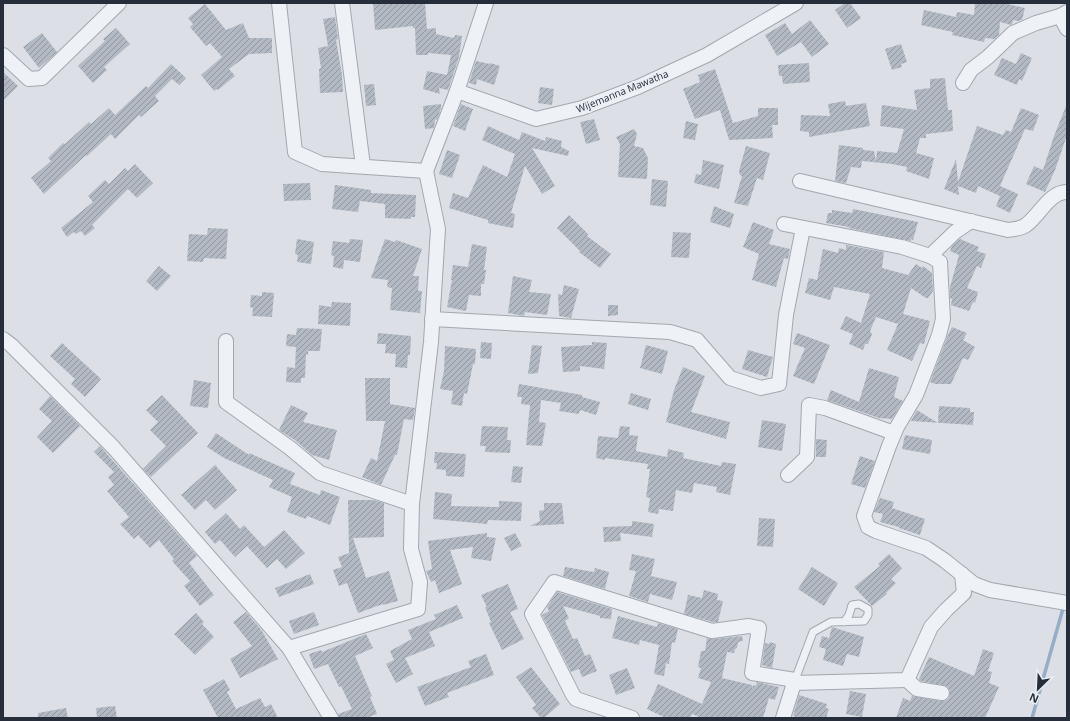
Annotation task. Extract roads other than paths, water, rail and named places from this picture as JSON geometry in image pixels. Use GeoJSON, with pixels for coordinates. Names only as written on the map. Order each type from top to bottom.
{"type":"FeatureCollection","features":[{"type":"Feature","properties":{"kind":"street"},"geometry":{"type":"LineString","coordinates":[[3,55],[29,79],[42,78],[119,3]]}},
{"type":"Feature","properties":{"kind":"street"},"geometry":{"type":"LineString","coordinates":[[279,3],[295,152],[322,164],[426,171]]}},
{"type":"Feature","properties":{"kind":"street"},"geometry":{"type":"LineString","coordinates":[[342,3],[363,166]]}},
{"type":"Feature","properties":{"kind":"street"},"geometry":{"type":"LineString","coordinates":[[290,648],[418,609],[420,582],[411,549],[412,504],[431,342],[438,229],[426,171],[457,91],[486,3]]}},
{"type":"Feature","properties":{"kind":"street","name":"Wijemanna Mawatha"},"geometry":{"type":"LineString","coordinates":[[457,91],[536,119],[582,108],[638,87],[707,55],[796,3]]}},
{"type":"Feature","properties":{"kind":"street"},"geometry":{"type":"LineString","coordinates":[[963,83],[971,70],[988,57],[1013,33],[1036,23],[1064,14],[1067,30]]}},
{"type":"Feature","properties":{"kind":"street"},"geometry":{"type":"LineString","coordinates":[[800,181],[1008,230],[1025,226],[1035,218],[1056,194],[1067,192]]}},
{"type":"Feature","properties":{"kind":"street"},"geometry":{"type":"LineString","coordinates":[[930,256],[955,232],[971,221]]}},
{"type":"Feature","properties":{"kind":"street"},"geometry":{"type":"LineString","coordinates":[[784,224],[902,247],[930,256],[940,262],[944,319],[916,395],[894,433],[864,516],[868,527],[876,532],[926,548],[974,584],[990,590],[1061,602]]}},
{"type":"Feature","properties":{"kind":"street"},"geometry":{"type":"LineString","coordinates":[[432,319],[670,332],[696,340],[730,378],[760,388],[779,384],[786,314],[804,228]]}},
{"type":"Feature","properties":{"kind":"street"},"geometry":{"type":"LineString","coordinates":[[3,339],[11,345],[113,447],[290,648],[331,718]]}},
{"type":"Feature","properties":{"kind":"street"},"geometry":{"type":"LineString","coordinates":[[226,341],[226,402],[290,448],[320,473],[412,504]]}},
{"type":"Feature","properties":{"kind":"street"},"geometry":{"type":"LineString","coordinates":[[788,475],[807,457],[809,405],[825,408],[894,433]]}},
{"type":"Feature","properties":{"kind":"street"},"geometry":{"type":"LineString","coordinates":[[907,680],[930,627],[964,593],[962,574]]}},
{"type":"Feature","properties":{"kind":"street"},"geometry":{"type":"LineString","coordinates":[[632,718],[576,699],[573,695],[532,614],[554,582],[712,631],[749,626],[759,628],[752,673],[795,682],[907,680],[917,688],[942,693]]}},
{"type":"Feature","properties":{"kind":"street"},"geometry":{"type":"LineString","coordinates":[[783,718],[795,682]]}},
{"type":"Feature","properties":{"kind":"lane"},"geometry":{"type":"LineString","coordinates":[[795,682],[813,632],[831,622],[844,622]]}},
{"type":"Feature","properties":{"kind":"waterway"},"geometry":{"type":"LineString","coordinates":[[1032,718],[1064,605]]}}]}
